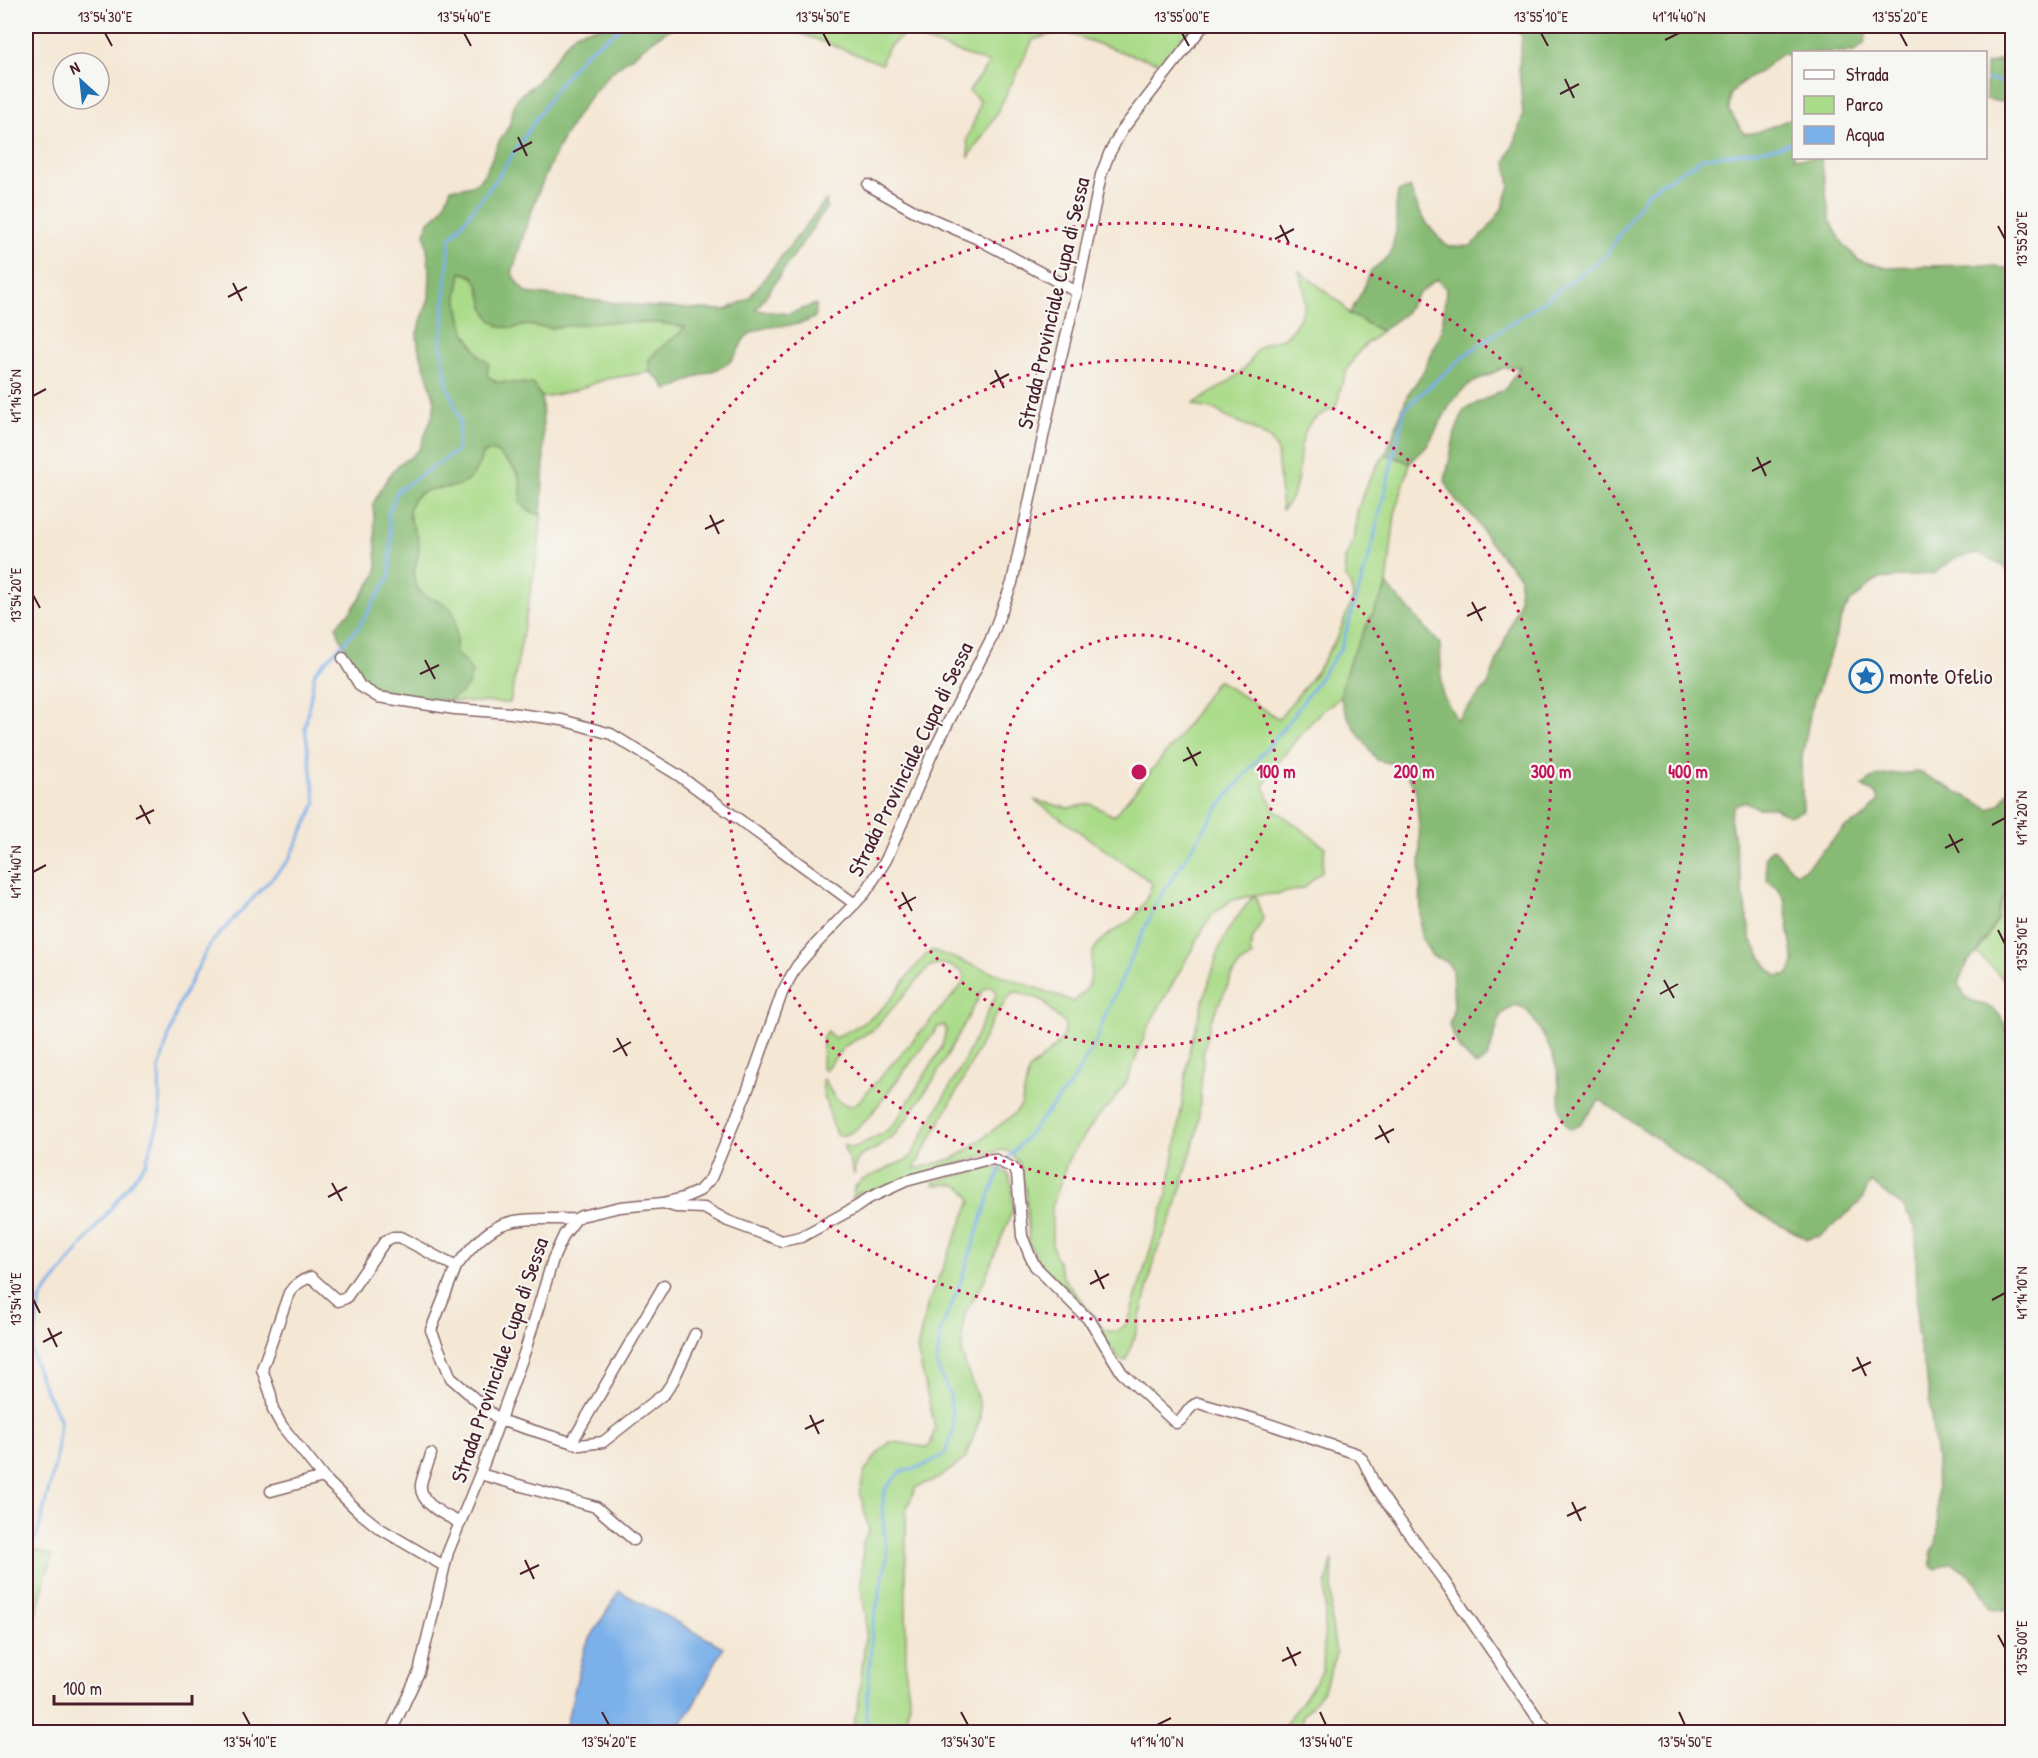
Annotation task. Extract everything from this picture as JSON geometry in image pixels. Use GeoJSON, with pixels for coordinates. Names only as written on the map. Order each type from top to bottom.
{"type":"FeatureCollection","features":[{"type":"Feature","properties":{"kind":"street","name":"Strada Provinciale Cupa di Sessa"},"geometry":{"type":"LineString","coordinates":[[391,1732],[419,1672],[444,1566],[525,1351],[553,1259],[564,1235],[576,1219],[620,1207],[663,1203],[693,1195],[711,1178],[748,1089],[786,985],[797,966],[865,893],[886,860],[932,754],[1001,616],[1012,583],[1101,175],[1108,154],[1122,130],[1203,26]]}},
{"type":"Feature","properties":{"kind":"street"},"geometry":{"type":"LineString","coordinates":[[868,185],[916,212],[978,239],[1077,292]]}},
{"type":"Feature","properties":{"kind":"street"},"geometry":{"type":"LineString","coordinates":[[343,658],[360,686],[378,697],[455,709],[511,713],[561,720],[611,734],[678,775],[855,904]]}},
{"type":"Feature","properties":{"kind":"street"},"geometry":{"type":"LineString","coordinates":[[663,1203],[676,1207],[704,1208],[728,1221],[782,1241],[801,1237],[869,1198],[906,1181],[994,1159],[1013,1168],[1019,1179],[1022,1236],[1032,1262],[1091,1323],[1118,1368],[1127,1378],[1176,1423],[1193,1404],[1198,1403],[1251,1418],[1357,1454],[1363,1460],[1376,1487],[1391,1509],[1444,1581],[1541,1723],[1551,1732]]}},
{"type":"Feature","properties":{"kind":"street"},"geometry":{"type":"LineString","coordinates":[[576,1219],[516,1221],[499,1226],[468,1251],[456,1267],[432,1330],[451,1378],[499,1420],[580,1445],[603,1442],[665,1393],[696,1334]]}},
{"type":"Feature","properties":{"kind":"street"},"geometry":{"type":"LineString","coordinates":[[444,1566],[379,1528],[323,1477],[282,1426],[273,1410],[271,1395],[262,1369],[292,1287],[304,1280],[311,1277],[338,1301],[346,1298],[385,1241],[393,1237],[400,1238],[456,1267]]}},
{"type":"Feature","properties":{"kind":"street"},"geometry":{"type":"LineString","coordinates":[[572,1442],[664,1285]]}},
{"type":"Feature","properties":{"kind":"street"},"geometry":{"type":"LineString","coordinates":[[431,1454],[421,1483],[423,1497],[444,1514],[460,1523]]}},
{"type":"Feature","properties":{"kind":"street"},"geometry":{"type":"LineString","coordinates":[[480,1474],[596,1507],[634,1540]]}},
{"type":"Feature","properties":{"kind":"street"},"geometry":{"type":"LineString","coordinates":[[271,1491],[323,1477]]}},
{"type":"Feature","properties":{"kind":"green space"},"geometry":{"type":"Polygon","coordinates":[[[603,26],[676,26],[657,37],[613,71],[591,95],[575,118],[561,142],[538,194],[512,274],[526,293],[653,307],[726,310],[748,299],[826,200],[827,207],[756,310],[788,314],[816,304],[815,317],[799,324],[769,327],[753,332],[746,337],[737,353],[727,364],[667,390],[650,372],[649,360],[685,327],[661,323],[599,322],[551,328],[526,325],[514,328],[501,327],[491,320],[485,310],[479,286],[473,276],[461,272],[457,296],[461,320],[465,332],[480,357],[489,363],[487,375],[496,382],[533,384],[542,398],[544,461],[541,515],[529,511],[520,502],[520,478],[513,467],[495,451],[483,453],[474,474],[464,483],[428,490],[415,497],[409,515],[419,542],[414,574],[415,583],[426,596],[451,609],[456,624],[456,654],[472,672],[469,684],[461,693],[448,701],[376,691],[364,685],[336,626],[351,611],[376,575],[373,504],[392,472],[420,448],[433,414],[435,401],[418,346],[417,333],[429,298],[430,274],[425,233],[429,221],[439,213],[451,188],[472,185],[484,175],[509,126],[518,98],[536,83],[572,36],[603,26]]]}},
{"type":"Feature","properties":{"kind":"green space"},"geometry":{"type":"Polygon","coordinates":[[[785,26],[1195,26],[1165,64],[1061,31],[1033,40],[995,117],[969,157],[967,139],[980,101],[969,91],[989,63],[906,34],[890,46],[882,64],[785,26]]]}},
{"type":"Feature","properties":{"kind":"green space"},"geometry":{"type":"Polygon","coordinates":[[[1511,26],[1544,26],[1560,30],[1572,26],[1877,26],[1867,32],[1864,44],[1855,51],[1792,51],[1792,57],[1781,53],[1763,70],[1742,82],[1730,95],[1729,110],[1744,134],[1757,132],[1792,118],[1792,159],[1821,159],[1830,220],[1842,242],[1858,260],[1882,267],[1980,265],[2012,269],[2012,576],[2001,564],[1979,553],[1955,558],[1935,573],[1880,579],[1869,585],[1851,601],[1844,612],[1811,709],[1801,763],[1803,810],[1789,816],[1775,808],[1758,808],[1746,802],[1734,806],[1730,817],[1751,939],[1768,968],[1777,976],[1789,974],[1794,963],[1784,898],[1767,880],[1765,856],[1773,848],[1793,871],[1797,873],[1807,867],[1844,828],[1865,817],[1879,801],[1877,795],[1862,786],[1873,778],[1884,775],[1919,772],[1990,809],[2001,803],[2012,786],[2012,879],[1999,907],[1997,920],[1977,953],[1968,961],[1958,983],[1969,999],[1998,1013],[2006,1027],[2012,1048],[2012,1607],[2003,1611],[1991,1609],[1975,1582],[1951,1562],[1936,1569],[1931,1566],[1931,1554],[1938,1532],[1936,1459],[1927,1380],[1917,1332],[1916,1229],[1904,1208],[1871,1182],[1861,1201],[1848,1213],[1820,1236],[1807,1239],[1752,1209],[1600,1100],[1580,1124],[1570,1129],[1560,1110],[1557,1068],[1542,1032],[1526,1010],[1515,1005],[1501,1014],[1488,1057],[1476,1066],[1459,1049],[1449,1025],[1454,1007],[1452,969],[1447,962],[1432,956],[1421,937],[1420,839],[1416,791],[1402,766],[1377,760],[1355,729],[1342,703],[1342,684],[1346,670],[1387,585],[1440,644],[1442,693],[1457,720],[1488,685],[1519,602],[1520,577],[1488,540],[1475,519],[1457,502],[1445,481],[1455,433],[1464,410],[1506,388],[1520,367],[1503,368],[1468,385],[1451,403],[1427,446],[1410,463],[1386,454],[1408,394],[1422,374],[1442,330],[1446,289],[1437,279],[1418,294],[1404,314],[1381,331],[1349,314],[1371,271],[1390,255],[1396,232],[1398,192],[1410,187],[1424,220],[1448,247],[1471,246],[1488,229],[1502,209],[1510,186],[1506,161],[1523,115],[1519,67],[1522,36],[1511,26]]]}},
{"type":"Feature","properties":{"kind":"green space"},"geometry":{"type":"Polygon","coordinates":[[[2012,55],[2012,99],[2000,102],[1987,99],[1987,64],[2012,55]]]}},
{"type":"Feature","properties":{"kind":"green space"},"geometry":{"type":"Polygon","coordinates":[[[1299,271],[1341,303],[1349,314],[1381,331],[1363,347],[1352,361],[1342,382],[1336,407],[1317,417],[1308,426],[1303,437],[1295,489],[1282,510],[1277,450],[1270,439],[1216,410],[1193,404],[1237,375],[1261,346],[1286,336],[1291,331],[1299,319],[1305,300],[1299,271]]]}},
{"type":"Feature","properties":{"kind":"green space"},"geometry":{"type":"Polygon","coordinates":[[[461,272],[477,281],[484,300],[514,328],[526,325],[538,327],[599,322],[661,323],[686,327],[649,360],[650,372],[606,379],[576,390],[542,398],[533,384],[496,382],[487,375],[461,320],[457,296],[461,272]]]}},
{"type":"Feature","properties":{"kind":"green space"},"geometry":{"type":"Polygon","coordinates":[[[495,451],[515,468],[529,511],[541,515],[539,546],[510,703],[448,701],[463,689],[472,672],[455,654],[455,618],[420,592],[414,582],[414,531],[409,507],[415,496],[426,490],[473,476],[483,453],[495,451]]]}},
{"type":"Feature","properties":{"kind":"green space"},"geometry":{"type":"Polygon","coordinates":[[[1386,454],[1410,463],[1395,514],[1387,585],[1348,665],[1341,697],[1321,712],[1304,730],[1272,770],[1264,786],[1273,808],[1325,847],[1322,871],[1304,888],[1279,894],[1255,895],[1263,919],[1252,940],[1250,952],[1253,956],[1242,962],[1234,972],[1210,1023],[1203,1055],[1198,1128],[1174,1212],[1157,1251],[1136,1333],[1126,1361],[1120,1360],[1073,1294],[1045,1271],[1029,1244],[1026,1192],[1020,1164],[1010,1152],[1002,1150],[921,1175],[862,1197],[860,1191],[852,1199],[854,1188],[860,1181],[910,1158],[964,1061],[997,993],[994,988],[988,987],[983,990],[934,1079],[906,1120],[896,1133],[877,1148],[861,1156],[856,1162],[854,1174],[843,1145],[852,1148],[858,1146],[885,1132],[896,1122],[942,1047],[946,1030],[944,1025],[938,1027],[869,1117],[850,1133],[836,1135],[824,1096],[822,1080],[824,1079],[835,1097],[842,1103],[852,1106],[860,1100],[962,985],[964,978],[962,972],[950,965],[929,967],[873,1030],[845,1046],[824,1071],[822,1068],[823,1036],[827,1031],[834,1038],[871,1018],[932,950],[1074,1002],[1089,984],[1095,948],[1103,939],[1135,916],[1147,897],[1152,883],[1034,800],[1067,808],[1091,804],[1114,816],[1178,738],[1217,680],[1279,719],[1317,671],[1338,636],[1353,598],[1351,586],[1345,576],[1345,559],[1355,536],[1357,512],[1365,488],[1386,454]],[[1254,895],[1230,901],[1211,916],[1148,1027],[1127,1081],[1096,1119],[1068,1160],[1052,1207],[1052,1245],[1063,1277],[1104,1330],[1118,1331],[1128,1322],[1166,1199],[1190,1047],[1205,995],[1220,946],[1232,924],[1254,895]],[[1018,992],[1012,993],[992,1021],[961,1084],[914,1169],[952,1159],[963,1153],[1013,1115],[1021,1106],[1029,1070],[1056,1046],[1063,1036],[1066,1024],[1043,1000],[1018,992]]]}},
{"type":"Feature","properties":{"kind":"green space"},"geometry":{"type":"Polygon","coordinates":[[[2012,879],[2012,988],[1977,953],[1997,920],[1999,908],[2012,879]]]}},
{"type":"Feature","properties":{"kind":"green space"},"geometry":{"type":"Polygon","coordinates":[[[987,1166],[998,1168],[1008,1174],[1012,1185],[1013,1209],[984,1281],[965,1313],[962,1355],[980,1406],[980,1419],[965,1459],[939,1478],[916,1487],[906,1510],[906,1674],[910,1704],[901,1732],[851,1732],[858,1707],[866,1631],[861,1587],[863,1542],[869,1531],[860,1492],[864,1473],[877,1454],[890,1442],[927,1447],[931,1443],[935,1428],[917,1349],[928,1303],[971,1201],[961,1187],[934,1185],[933,1182],[987,1166]]]}},
{"type":"Feature","properties":{"kind":"green space"},"geometry":{"type":"Polygon","coordinates":[[[26,1547],[52,1555],[32,1628],[26,1636],[26,1547]]]}},
{"type":"Feature","properties":{"kind":"green space"},"geometry":{"type":"Polygon","coordinates":[[[1333,1558],[1331,1619],[1336,1654],[1324,1689],[1303,1716],[1299,1732],[1280,1732],[1323,1671],[1326,1585],[1333,1558]]]}},
{"type":"Feature","properties":{"kind":"water"},"geometry":{"type":"Polygon","coordinates":[[[619,1591],[723,1647],[695,1704],[675,1732],[564,1732],[585,1647],[619,1591]]]}},
{"type":"Feature","properties":{"kind":"waterway"},"geometry":{"type":"LineString","coordinates":[[26,1557],[39,1529],[56,1460],[60,1419],[41,1381],[31,1351],[41,1298],[146,1163],[160,1117],[159,1069],[178,1006],[210,944],[289,860],[316,803],[305,728],[315,672],[358,628],[390,576],[391,538],[388,515],[397,491],[457,451],[460,421],[447,383],[441,344],[450,239],[496,180],[555,90],[584,54],[623,26]]}},
{"type":"Feature","properties":{"kind":"waterway"},"geometry":{"type":"LineString","coordinates":[[1987,80],[2004,82],[2012,80]]}},
{"type":"Feature","properties":{"kind":"waterway"},"geometry":{"type":"LineString","coordinates":[[1006,1161],[1071,1084],[1097,1040],[1104,1018],[1157,902],[1218,808],[1293,716],[1341,648],[1371,550],[1405,408],[1469,352],[1543,302],[1605,256],[1649,191],[1703,158],[1779,147],[1792,143]]}},
{"type":"Feature","properties":{"kind":"waterway"},"geometry":{"type":"LineString","coordinates":[[859,1732],[866,1724],[872,1629],[887,1558],[882,1509],[885,1489],[900,1472],[923,1466],[945,1454],[954,1429],[950,1396],[937,1366],[940,1332],[960,1284],[991,1191],[1002,1167]]}},
{"type":"Feature","properties":{"kind":"place","name":"monte Ofelio"},"geometry":{"type":"Point","coordinates":[1866,676]}}]}
